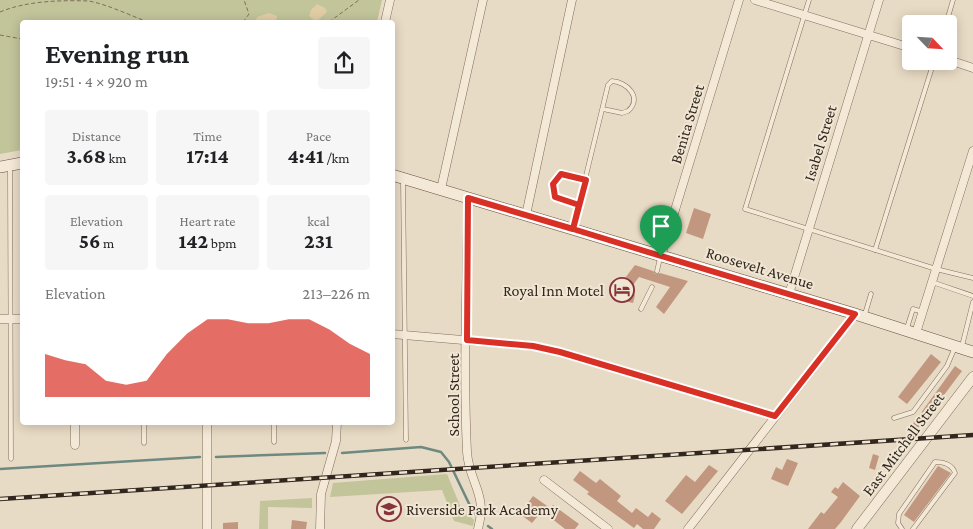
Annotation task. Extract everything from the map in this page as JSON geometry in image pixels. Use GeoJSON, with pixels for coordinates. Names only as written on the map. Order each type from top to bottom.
{"type":"FeatureCollection","features":[{"type":"Feature","properties":{"kind":"main road"},"geometry":{"type":"LineString","coordinates":[[5,166],[20,163]]}},
{"type":"Feature","properties":{"kind":"main road","name":"Roosevelt Avenue"},"geometry":{"type":"LineString","coordinates":[[398,176],[859,315],[973,352]]}},
{"type":"Feature","properties":{"kind":"street"},"geometry":{"type":"LineString","coordinates":[[385,20],[390,0]]}},
{"type":"Feature","properties":{"kind":"street"},"geometry":{"type":"LineString","coordinates":[[441,189],[483,0]]}},
{"type":"Feature","properties":{"kind":"street"},"geometry":{"type":"LineString","coordinates":[[526,214],[572,0]]}},
{"type":"Feature","properties":{"kind":"street","name":"Benita Street"},"geometry":{"type":"LineString","coordinates":[[661,256],[739,0]]}},
{"type":"Feature","properties":{"kind":"street"},"geometry":{"type":"LineString","coordinates":[[755,0],[902,45]]}},
{"type":"Feature","properties":{"kind":"street","name":"Isabel Street"},"geometry":{"type":"LineString","coordinates":[[788,294],[879,0]]}},
{"type":"Feature","properties":{"kind":"street"},"geometry":{"type":"LineString","coordinates":[[958,63],[973,68]]}},
{"type":"Feature","properties":{"kind":"street"},"geometry":{"type":"LineString","coordinates":[[911,331],[923,312],[973,152]]}},
{"type":"Feature","properties":{"kind":"street","name":"School Street"},"geometry":{"type":"LineString","coordinates":[[468,198],[467,454],[481,499],[481,517],[478,529]]}},
{"type":"Feature","properties":{"kind":"street"},"geometry":{"type":"LineString","coordinates":[[688,529],[775,416],[859,315]]}},
{"type":"Feature","properties":{"kind":"street"},"geometry":{"type":"LineString","coordinates":[[0,320],[20,320]]}},
{"type":"Feature","properties":{"kind":"street"},"geometry":{"type":"LineString","coordinates":[[395,334],[533,346],[560,352],[775,416]]}},
{"type":"Feature","properties":{"kind":"street","name":"East Mitchell Street"},"geometry":{"type":"LineString","coordinates":[[857,529],[973,376]]}},
{"type":"Feature","properties":{"kind":"street"},"geometry":{"type":"LineString","coordinates":[[75,425],[75,445]]}},
{"type":"Feature","properties":{"kind":"street"},"geometry":{"type":"LineString","coordinates":[[207,425],[207,529]]}},
{"type":"Feature","properties":{"kind":"street"},"geometry":{"type":"LineString","coordinates":[[320,529],[321,494],[336,441],[337,425]]}},
{"type":"Feature","properties":{"kind":"street"},"geometry":{"type":"LineString","coordinates":[[544,480],[608,529]]}},
{"type":"Feature","properties":{"kind":"lane"},"geometry":{"type":"LineString","coordinates":[[809,0],[745,209],[936,269],[973,278]]}},
{"type":"Feature","properties":{"kind":"lane"},"geometry":{"type":"LineString","coordinates":[[949,15],[953,0]]}},
{"type":"Feature","properties":{"kind":"lane"},"geometry":{"type":"LineString","coordinates":[[875,250],[931,70]]}},
{"type":"Feature","properties":{"kind":"lane"},"geometry":{"type":"LineString","coordinates":[[573,229],[603,109],[605,91],[612,81],[626,85],[634,97],[634,102],[628,112],[622,113],[603,109]]}},
{"type":"Feature","properties":{"kind":"lane"},"geometry":{"type":"LineString","coordinates":[[5,166],[11,320],[12,459]]}},
{"type":"Feature","properties":{"kind":"lane"},"geometry":{"type":"LineString","coordinates":[[579,205],[555,197],[553,184],[561,174],[586,180]]}},
{"type":"Feature","properties":{"kind":"lane"},"geometry":{"type":"LineString","coordinates":[[398,176],[406,440]]}},
{"type":"Feature","properties":{"kind":"lane"},"geometry":{"type":"LineString","coordinates":[[657,271],[661,256]]}},
{"type":"Feature","properties":{"kind":"lane"},"geometry":{"type":"LineString","coordinates":[[932,282],[973,296]]}},
{"type":"Feature","properties":{"kind":"lane"},"geometry":{"type":"LineString","coordinates":[[641,309],[652,287]]}},
{"type":"Feature","properties":{"kind":"lane"},"geometry":{"type":"LineString","coordinates":[[859,315],[871,294]]}},
{"type":"Feature","properties":{"kind":"lane"},"geometry":{"type":"LineString","coordinates":[[894,418],[913,412],[948,366],[959,346],[973,302]]}},
{"type":"Feature","properties":{"kind":"lane"},"geometry":{"type":"LineString","coordinates":[[144,425],[144,443]]}},
{"type":"Feature","properties":{"kind":"lane"},"geometry":{"type":"LineString","coordinates":[[274,425],[274,442]]}},
{"type":"Feature","properties":{"kind":"lane"},"geometry":{"type":"LineString","coordinates":[[902,529],[898,522],[899,514],[935,462],[944,462],[954,469],[955,473],[913,529]]}},
{"type":"Feature","properties":{"kind":"path"},"geometry":{"type":"LineString","coordinates":[[244,0],[249,14],[244,20]]}},
{"type":"Feature","properties":{"kind":"path"},"geometry":{"type":"LineString","coordinates":[[332,20],[359,0]]}},
{"type":"Feature","properties":{"kind":"path"},"geometry":{"type":"LineString","coordinates":[[0,12],[19,4],[89,1],[142,20]]}},
{"type":"Feature","properties":{"kind":"path"},"geometry":{"type":"LineString","coordinates":[[0,35],[20,39]]}},
{"type":"Feature","properties":{"kind":"green space"},"geometry":{"type":"Polygon","coordinates":[[[0,0],[382,0],[377,20],[20,20],[20,150],[0,154],[0,0]]]}},
{"type":"Feature","properties":{"kind":"green space"},"geometry":{"type":"Polygon","coordinates":[[[447,474],[461,508],[474,520],[473,526],[454,521],[442,490],[330,497],[333,483],[447,474]]]}},
{"type":"Feature","properties":{"kind":"green space"},"geometry":{"type":"Polygon","coordinates":[[[312,498],[312,508],[268,507],[268,529],[259,529],[260,501],[312,498]]]}},
{"type":"Feature","properties":{"kind":"sand"},"geometry":{"type":"Polygon","coordinates":[[[317,4],[325,8],[327,12],[318,20],[314,20],[309,16],[311,10],[317,4]]]}},
{"type":"Feature","properties":{"kind":"sand"},"geometry":{"type":"Polygon","coordinates":[[[269,13],[277,16],[276,20],[256,20],[257,17],[269,13]]]}},
{"type":"Feature","properties":{"kind":"building"},"geometry":{"type":"Polygon","coordinates":[[[694,208],[711,214],[703,239],[686,233],[694,208]]]}},
{"type":"Feature","properties":{"kind":"building","name":"Royal Inn Motel"},"geometry":{"type":"Polygon","coordinates":[[[635,265],[653,271],[656,274],[660,273],[688,281],[664,314],[656,307],[670,287],[639,277],[627,293],[635,295],[633,303],[620,300],[612,295],[635,265]]]}},
{"type":"Feature","properties":{"kind":"building"},"geometry":{"type":"Polygon","coordinates":[[[931,354],[941,362],[907,404],[898,397],[931,354]]]}},
{"type":"Feature","properties":{"kind":"building"},"geometry":{"type":"Polygon","coordinates":[[[955,366],[962,371],[920,427],[910,428],[955,366]]]}},
{"type":"Feature","properties":{"kind":"building"},"geometry":{"type":"Polygon","coordinates":[[[873,454],[879,456],[875,470],[869,468],[873,454]]]}},
{"type":"Feature","properties":{"kind":"building"},"geometry":{"type":"Polygon","coordinates":[[[787,459],[798,463],[788,486],[771,479],[776,467],[782,470],[787,459]]]}},
{"type":"Feature","properties":{"kind":"building"},"geometry":{"type":"Polygon","coordinates":[[[709,465],[718,471],[682,514],[665,501],[686,475],[695,482],[709,465]]]}},
{"type":"Feature","properties":{"kind":"building"},"geometry":{"type":"Polygon","coordinates":[[[938,466],[951,473],[914,522],[904,515],[938,466]]]}},
{"type":"Feature","properties":{"kind":"building"},"geometry":{"type":"Polygon","coordinates":[[[580,471],[596,483],[600,479],[621,496],[617,501],[632,513],[636,508],[648,517],[652,512],[661,519],[654,529],[643,529],[637,524],[634,528],[587,494],[589,492],[573,480],[580,471]]]}},
{"type":"Feature","properties":{"kind":"building"},"geometry":{"type":"Polygon","coordinates":[[[843,482],[860,496],[841,522],[835,529],[808,529],[821,512],[824,514],[838,497],[831,492],[835,487],[838,489],[843,482]]]}},
{"type":"Feature","properties":{"kind":"building"},"geometry":{"type":"Polygon","coordinates":[[[533,496],[550,508],[553,505],[579,524],[575,529],[565,529],[542,511],[532,523],[520,514],[533,496]]]}},
{"type":"Feature","properties":{"kind":"building"},"geometry":{"type":"Polygon","coordinates":[[[292,520],[307,522],[306,529],[291,529],[292,520]]]}},
{"type":"Feature","properties":{"kind":"building"},"geometry":{"type":"Polygon","coordinates":[[[238,522],[238,529],[223,529],[223,523],[238,522]]]}},
{"type":"Feature","properties":{"kind":"waterway"},"geometry":{"type":"LineString","coordinates":[[342,453],[421,447],[441,452],[449,462],[474,514]]}},
{"type":"Feature","properties":{"kind":"waterway"},"geometry":{"type":"LineString","coordinates":[[216,457],[325,453]]}},
{"type":"Feature","properties":{"kind":"waterway"},"geometry":{"type":"LineString","coordinates":[[0,469],[200,457]]}},
{"type":"Feature","properties":{"kind":"waterway"},"geometry":{"type":"LineString","coordinates":[[488,526],[492,529]]}},
{"type":"Feature","properties":{"kind":"railway"},"geometry":{"type":"LineString","coordinates":[[0,499],[973,435]]}},
{"type":"Feature","properties":{"kind":"place","name":"Royal Inn Motel"},"geometry":{"type":"Point","coordinates":[622,290]}},
{"type":"Feature","properties":{"kind":"place","name":"Riverside Park Academy"},"geometry":{"type":"Point","coordinates":[389,509]}},
{"type":"Feature","properties":{"kind":"route"},"geometry":{"type":"LineString","coordinates":[[661,256],[573,229],[579,205],[555,197],[553,184],[561,174],[586,180],[573,229],[468,198],[467,340],[533,346],[560,352],[775,416],[855,314],[661,256]]}}]}
